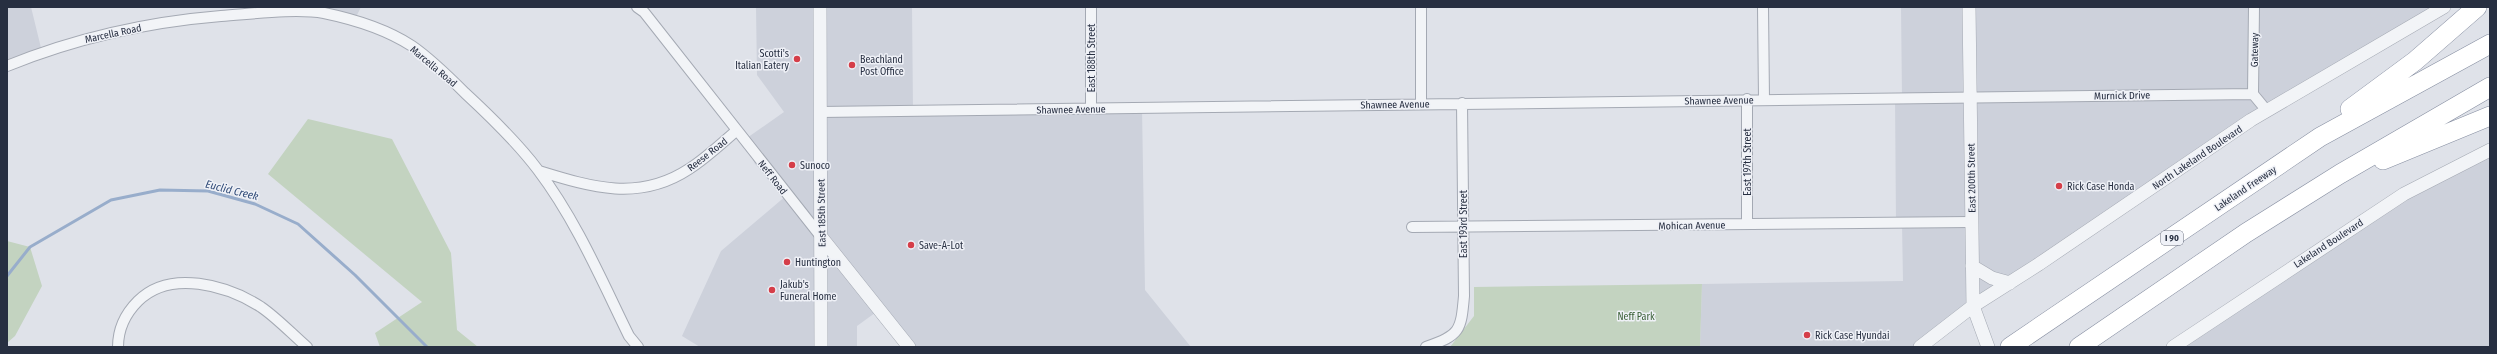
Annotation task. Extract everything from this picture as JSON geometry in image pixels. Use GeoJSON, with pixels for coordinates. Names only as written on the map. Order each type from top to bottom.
{"type":"FeatureCollection","features":[{"type":"Feature","properties":{"kind":"highway"},"geometry":{"type":"LineString","coordinates":[[2320,137],[2345,112],[2416,62],[2477,7]]}},
{"type":"Feature","properties":{"kind":"highway","name":"Lakeland Freeway"},"geometry":{"type":"LineString","coordinates":[[2006,347],[2017,342],[2320,137],[2490,44]]}},
{"type":"Feature","properties":{"kind":"highway"},"geometry":{"type":"LineString","coordinates":[[2078,347],[2246,233],[2340,174],[2490,87]]}},
{"type":"Feature","properties":{"kind":"highway"},"geometry":{"type":"LineString","coordinates":[[2246,233],[2368,167],[2490,116]]}},
{"type":"Feature","properties":{"kind":"street","name":"Neff Road"},"geometry":{"type":"LineString","coordinates":[[637,7],[644,12],[736,131],[910,347]]}},
{"type":"Feature","properties":{"kind":"street","name":"East 185th Street"},"geometry":{"type":"LineString","coordinates":[[820,7],[822,238],[821,347]]}},
{"type":"Feature","properties":{"kind":"street","name":"East 188th Street"},"geometry":{"type":"LineString","coordinates":[[1091,7],[1091,108]]}},
{"type":"Feature","properties":{"kind":"street"},"geometry":{"type":"LineString","coordinates":[[1421,7],[1421,104]]}},
{"type":"Feature","properties":{"kind":"street"},"geometry":{"type":"LineString","coordinates":[[1763,7],[1764,100]]}},
{"type":"Feature","properties":{"kind":"street","name":"East 200th Street"},"geometry":{"type":"LineString","coordinates":[[1969,7],[1971,222],[1974,306],[1988,347]]}},
{"type":"Feature","properties":{"kind":"street","name":"Gateway"},"geometry":{"type":"LineString","coordinates":[[2253,94],[2254,7]]}},
{"type":"Feature","properties":{"kind":"street","name":"North Lakeland Boulevard"},"geometry":{"type":"LineString","coordinates":[[1920,347],[1974,306],[2267,110],[2444,7]]}},
{"type":"Feature","properties":{"kind":"street","name":"Marcella Road"},"geometry":{"type":"LineString","coordinates":[[7,66],[52,48],[115,31],[192,18],[270,13],[322,13],[366,24],[412,46],[499,124],[539,171],[566,214],[629,336],[638,347]]}},
{"type":"Feature","properties":{"kind":"street"},"geometry":{"type":"LineString","coordinates":[[2253,94],[2267,110]]}},
{"type":"Feature","properties":{"kind":"street","name":"Murnick Drive"},"geometry":{"type":"LineString","coordinates":[[1970,98],[2253,94]]}},
{"type":"Feature","properties":{"kind":"street","name":"Shawnee Avenue"},"geometry":{"type":"LineString","coordinates":[[820,112],[1747,99],[1970,98]]}},
{"type":"Feature","properties":{"kind":"street","name":"East 197th Street"},"geometry":{"type":"LineString","coordinates":[[1747,99],[1747,224]]}},
{"type":"Feature","properties":{"kind":"street","name":"East 193rd Street"},"geometry":{"type":"LineString","coordinates":[[1426,347],[1448,339],[1461,324],[1464,228],[1462,103]]}},
{"type":"Feature","properties":{"kind":"street","name":"Reese Road"},"geometry":{"type":"LineString","coordinates":[[539,171],[587,186],[610,189],[632,189],[661,183],[688,170],[736,131]]}},
{"type":"Feature","properties":{"kind":"street","name":"Lakeland Boulevard"},"geometry":{"type":"LineString","coordinates":[[2173,347],[2404,194],[2490,150]]}},
{"type":"Feature","properties":{"kind":"street","name":"Mohican Avenue"},"geometry":{"type":"LineString","coordinates":[[1412,227],[1464,228],[1971,222]]}},
{"type":"Feature","properties":{"kind":"street"},"geometry":{"type":"LineString","coordinates":[[1972,266],[1992,278],[2010,283]]}},
{"type":"Feature","properties":{"kind":"street"},"geometry":{"type":"LineString","coordinates":[[118,347],[121,325],[130,309],[146,294],[166,284],[192,283],[234,294],[261,307],[307,347]]}},
{"type":"Feature","properties":{"kind":"shaded area"},"geometry":{"type":"Polygon","coordinates":[[[7,7],[31,7],[42,52],[7,66],[7,7]]]}},
{"type":"Feature","properties":{"kind":"shaded area"},"geometry":{"type":"Polygon","coordinates":[[[257,7],[361,7],[354,21],[321,13],[253,14],[257,7]]]}},
{"type":"Feature","properties":{"kind":"shaded area"},"geometry":{"type":"Polygon","coordinates":[[[756,7],[912,7],[913,110],[1142,108],[1145,290],[1191,347],[909,347],[879,310],[857,326],[857,347],[700,347],[682,336],[721,251],[787,195],[755,164],[744,140],[784,112],[757,75],[756,7]]]}},
{"type":"Feature","properties":{"kind":"shaded area"},"geometry":{"type":"Polygon","coordinates":[[[1901,7],[2430,7],[2430,15],[2344,65],[1920,347],[1700,347],[1702,284],[1903,281],[1902,223],[1896,223],[1895,98],[1902,98],[1901,7]]]}},
{"type":"Feature","properties":{"kind":"shaded area"},"geometry":{"type":"Polygon","coordinates":[[[2490,150],[2490,347],[2173,347],[2282,272],[2490,150]]]}},
{"type":"Feature","properties":{"kind":"green space"},"geometry":{"type":"Polygon","coordinates":[[[308,119],[392,139],[451,253],[457,330],[478,347],[380,347],[375,333],[422,302],[268,174],[308,119]]]}},
{"type":"Feature","properties":{"kind":"green space"},"geometry":{"type":"Polygon","coordinates":[[[7,241],[30,247],[42,286],[15,336],[7,343],[7,241]]]}},
{"type":"Feature","properties":{"kind":"green space","name":"Neff Park"},"geometry":{"type":"Polygon","coordinates":[[[1702,284],[1700,347],[1450,347],[1474,316],[1474,287],[1702,284]]]}},
{"type":"Feature","properties":{"kind":"waterway","name":"Euclid Creek"},"geometry":{"type":"LineString","coordinates":[[7,276],[30,247],[111,200],[160,190],[208,191],[255,204],[298,224],[355,275],[427,347]]}},
{"type":"Feature","properties":{"kind":"place","name":"Scotti's Italian Eatery"},"geometry":{"type":"Point","coordinates":[797,59]}},
{"type":"Feature","properties":{"kind":"place","name":"Beachland Post Office"},"geometry":{"type":"Point","coordinates":[852,65]}},
{"type":"Feature","properties":{"kind":"place","name":"Sunoco"},"geometry":{"type":"Point","coordinates":[792,165]}},
{"type":"Feature","properties":{"kind":"place","name":"Rick Case Honda"},"geometry":{"type":"Point","coordinates":[2059,186]}},
{"type":"Feature","properties":{"kind":"place","name":"Save-A-Lot"},"geometry":{"type":"Point","coordinates":[911,245]}},
{"type":"Feature","properties":{"kind":"place","name":"Huntington"},"geometry":{"type":"Point","coordinates":[787,262]}},
{"type":"Feature","properties":{"kind":"place","name":"Jakub's Funeral Home"},"geometry":{"type":"Point","coordinates":[772,290]}},
{"type":"Feature","properties":{"kind":"place","name":"Rick Case Hyundai"},"geometry":{"type":"Point","coordinates":[1807,335]}}]}
